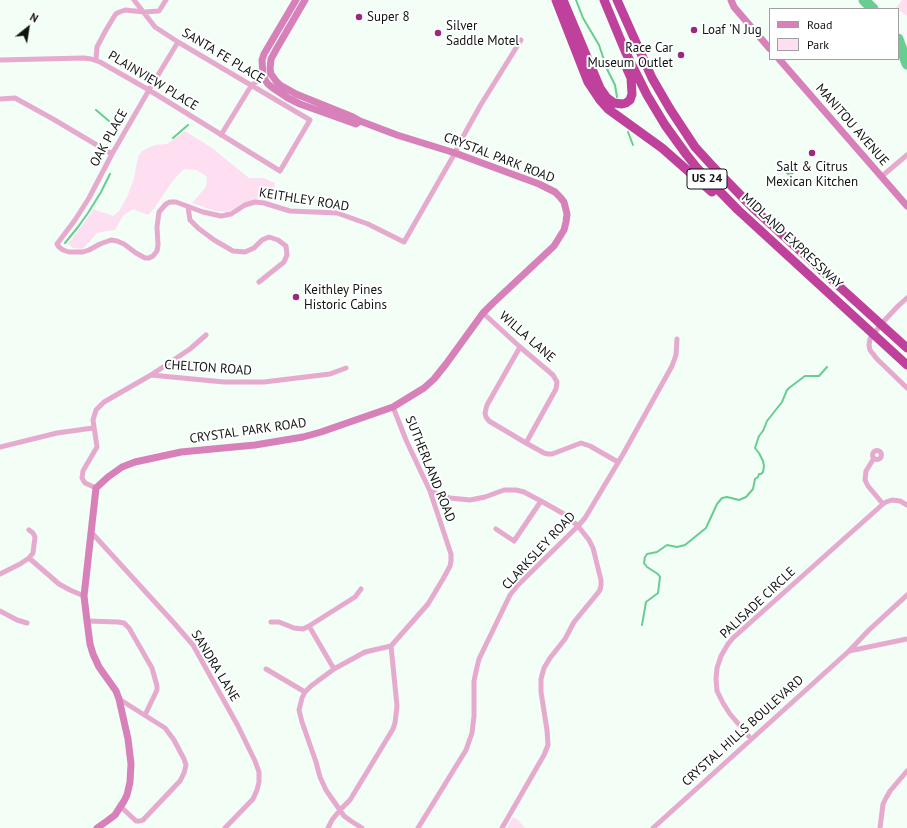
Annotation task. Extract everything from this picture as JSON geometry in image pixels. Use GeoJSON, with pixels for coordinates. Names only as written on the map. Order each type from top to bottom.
{"type":"FeatureCollection","features":[{"type":"Feature","properties":{"kind":"highway"},"geometry":{"type":"LineString","coordinates":[[556,0],[588,82],[608,109],[662,148],[781,250]]}},
{"type":"Feature","properties":{"kind":"highway"},"geometry":{"type":"LineString","coordinates":[[563,0],[600,88],[614,104],[624,104],[630,100],[632,94],[631,78],[618,46],[606,4]]}},
{"type":"Feature","properties":{"kind":"highway","name":"MIDLAND EXPRESSWAY"},"geometry":{"type":"LineString","coordinates":[[617,0],[652,78],[695,147],[754,209],[907,348]]}},
{"type":"Feature","properties":{"kind":"highway","name":"MIDLAND EXPRESSWAY"},"geometry":{"type":"LineString","coordinates":[[606,4],[626,53],[656,111],[697,168],[716,189],[781,250],[907,365]]}},
{"type":"Feature","properties":{"kind":"street","name":"SANTA FE PLACE"},"geometry":{"type":"LineString","coordinates":[[134,0],[155,27],[251,86],[310,120],[280,171]]}},
{"type":"Feature","properties":{"kind":"street"},"geometry":{"type":"LineString","coordinates":[[96,60],[97,47],[115,15],[125,10],[144,12],[159,11],[166,0]]}},
{"type":"Feature","properties":{"kind":"street"},"geometry":{"type":"LineString","coordinates":[[263,77],[262,60],[264,54],[296,0]]}},
{"type":"Feature","properties":{"kind":"street"},"geometry":{"type":"LineString","coordinates":[[221,135],[251,86],[263,77],[271,74],[270,64],[274,54],[305,0]]}},
{"type":"Feature","properties":{"kind":"street"},"geometry":{"type":"LineString","coordinates":[[723,0],[734,7],[769,48]]}},
{"type":"Feature","properties":{"kind":"street"},"geometry":{"type":"LineString","coordinates":[[731,0],[734,7]]}},
{"type":"Feature","properties":{"kind":"street"},"geometry":{"type":"LineString","coordinates":[[455,153],[480,106],[522,40]]}},
{"type":"Feature","properties":{"kind":"street","name":"OAK PLACE"},"geometry":{"type":"LineString","coordinates":[[57,244],[89,198],[112,154],[178,42]]}},
{"type":"Feature","properties":{"kind":"street","name":"PLAINVIEW PLACE"},"geometry":{"type":"LineString","coordinates":[[0,60],[84,58],[96,60],[149,90],[280,171]]}},
{"type":"Feature","properties":{"kind":"street","name":"MANITOU AVENUE"},"geometry":{"type":"LineString","coordinates":[[780,60],[907,206]]}},
{"type":"Feature","properties":{"kind":"street","name":"CRYSTAL PARK ROAD"},"geometry":{"type":"LineString","coordinates":[[96,488],[122,467],[135,462],[181,452],[255,445],[303,437],[394,407],[424,388],[434,379],[483,313],[554,246],[564,230],[567,214],[564,202],[549,189],[455,153],[397,135],[360,121],[296,94],[276,82],[271,74]]}},
{"type":"Feature","properties":{"kind":"street","name":"CRYSTAL PARK ROAD"},"geometry":{"type":"LineString","coordinates":[[263,77],[273,88],[300,104],[356,124],[360,121]]}},
{"type":"Feature","properties":{"kind":"street"},"geometry":{"type":"LineString","coordinates":[[0,99],[16,98],[112,154]]}},
{"type":"Feature","properties":{"kind":"street","name":"KEITHLEY ROAD"},"geometry":{"type":"LineString","coordinates":[[57,244],[59,247],[69,252],[83,252],[111,240],[124,244],[136,253],[145,258],[149,258],[157,251],[157,220],[159,212],[166,204],[170,202],[176,202],[203,212],[220,216],[230,214],[255,202],[264,203],[290,211],[337,213],[368,224],[404,242],[455,153]]}},
{"type":"Feature","properties":{"kind":"street"},"geometry":{"type":"LineString","coordinates":[[881,177],[907,155]]}},
{"type":"Feature","properties":{"kind":"street"},"geometry":{"type":"LineString","coordinates":[[188,207],[190,220],[198,228],[214,240],[234,250],[245,252],[254,248],[262,240],[269,237],[278,240],[286,246],[288,255],[284,262],[259,282]]}},
{"type":"Feature","properties":{"kind":"street"},"geometry":{"type":"LineString","coordinates":[[907,298],[882,323],[870,339],[869,345],[870,350],[876,359],[907,388]]}},
{"type":"Feature","properties":{"kind":"street","name":"WILLA LANE"},"geometry":{"type":"LineString","coordinates":[[483,313],[553,375],[557,382],[556,389],[526,443]]}},
{"type":"Feature","properties":{"kind":"street"},"geometry":{"type":"LineString","coordinates":[[151,375],[190,349],[206,335]]}},
{"type":"Feature","properties":{"kind":"street","name":"CLARKSLEY ROAD"},"geometry":{"type":"LineString","coordinates":[[418,828],[466,750],[474,722],[474,682],[479,659],[510,595],[518,585],[585,518],[672,366],[676,355],[677,339]]}},
{"type":"Feature","properties":{"kind":"street"},"geometry":{"type":"LineString","coordinates":[[520,347],[487,405],[485,413],[489,421],[544,453],[552,454],[581,443],[618,462]]}},
{"type":"Feature","properties":{"kind":"street","name":"CHELTON ROAD"},"geometry":{"type":"LineString","coordinates":[[96,488],[85,483],[82,478],[83,471],[97,447],[93,420],[94,414],[99,406],[104,402],[151,375],[224,382],[264,382],[330,374],[346,368]]}},
{"type":"Feature","properties":{"kind":"street","name":"SUTHERLAND ROAD"},"geometry":{"type":"LineString","coordinates":[[392,646],[428,604],[450,566],[451,561],[451,554],[430,490],[406,440],[394,407]]}},
{"type":"Feature","properties":{"kind":"street"},"geometry":{"type":"LineString","coordinates":[[0,448],[57,433],[94,428]]}},
{"type":"Feature","properties":{"kind":"street"},"geometry":{"type":"LineString","coordinates":[[874,458],[866,472],[865,480],[868,486],[883,504],[892,500],[900,501],[907,505]]}},
{"type":"Feature","properties":{"kind":"street"},"geometry":{"type":"LineString","coordinates":[[96,488],[84,596],[87,621],[93,654],[99,667],[120,699],[128,739],[131,764],[129,787],[121,807],[107,821],[96,828]]}},
{"type":"Feature","properties":{"kind":"street"},"geometry":{"type":"LineString","coordinates":[[430,490],[450,498],[470,500],[485,497],[504,490],[524,492],[564,514],[578,526],[589,540],[593,548],[601,580],[600,590],[574,622],[565,639],[544,668],[541,679],[541,692],[548,745],[544,755],[502,828]]}},
{"type":"Feature","properties":{"kind":"street"},"geometry":{"type":"LineString","coordinates":[[496,529],[514,541],[541,501]]}},
{"type":"Feature","properties":{"kind":"street","name":"PALISADE CIRCLE"},"geometry":{"type":"LineString","coordinates":[[751,739],[730,714],[717,691],[717,668],[724,650],[733,638],[883,504]]}},
{"type":"Feature","properties":{"kind":"street"},"geometry":{"type":"LineString","coordinates":[[0,574],[20,564],[29,558],[33,553],[35,537],[29,530]]}},
{"type":"Feature","properties":{"kind":"street","name":"SANDRA LANE"},"geometry":{"type":"LineString","coordinates":[[91,532],[193,645],[238,726],[255,761],[259,782],[253,799],[225,828]]}},
{"type":"Feature","properties":{"kind":"street"},"geometry":{"type":"LineString","coordinates":[[29,558],[59,584],[84,596]]}},
{"type":"Feature","properties":{"kind":"street"},"geometry":{"type":"LineString","coordinates":[[271,622],[279,622],[299,629],[309,626],[355,597],[361,589]]}},
{"type":"Feature","properties":{"kind":"street","name":"CRYSTAL HILLS BOULEVARD"},"geometry":{"type":"LineString","coordinates":[[653,828],[849,651],[869,630],[907,595]]}},
{"type":"Feature","properties":{"kind":"street"},"geometry":{"type":"LineString","coordinates":[[0,611],[27,624]]}},
{"type":"Feature","properties":{"kind":"street"},"geometry":{"type":"LineString","coordinates":[[87,621],[118,622],[124,623],[129,628],[152,668],[157,686],[157,690],[145,715]]}},
{"type":"Feature","properties":{"kind":"street"},"geometry":{"type":"LineString","coordinates":[[309,626],[334,669]]}},
{"type":"Feature","properties":{"kind":"street"},"geometry":{"type":"LineString","coordinates":[[849,651],[907,639]]}},
{"type":"Feature","properties":{"kind":"street"},"geometry":{"type":"LineString","coordinates":[[328,828],[332,820],[340,810],[350,800],[393,729],[397,706],[392,646],[365,652],[334,669],[314,683],[305,692],[299,710],[320,777],[326,790],[340,810],[344,816],[362,828]]}},
{"type":"Feature","properties":{"kind":"street"},"geometry":{"type":"LineString","coordinates":[[266,669],[305,692]]}},
{"type":"Feature","properties":{"kind":"street"},"geometry":{"type":"LineString","coordinates":[[120,699],[160,724],[169,733],[184,759],[186,769],[180,781],[143,820],[136,820],[121,807]]}},
{"type":"Feature","properties":{"kind":"street"},"geometry":{"type":"LineString","coordinates":[[880,828],[883,804],[890,791],[907,772]]}},
{"type":"Feature","properties":{"kind":"green space"},"geometry":{"type":"Polygon","coordinates":[[[902,0],[907,0],[907,16],[899,10],[899,8],[896,8],[902,0]]]}},
{"type":"Feature","properties":{"kind":"green space"},"geometry":{"type":"Polygon","coordinates":[[[185,131],[212,148],[249,178],[264,178],[275,183],[272,201],[259,199],[248,202],[228,212],[215,211],[192,203],[206,187],[207,177],[197,170],[184,169],[174,179],[148,215],[133,209],[123,216],[115,230],[97,233],[83,249],[73,248],[68,244],[93,209],[113,216],[119,211],[128,195],[134,178],[138,157],[142,151],[155,145],[167,144],[185,131]]]}},
{"type":"Feature","properties":{"kind":"green space"},"geometry":{"type":"Polygon","coordinates":[[[513,817],[518,820],[525,828],[507,828],[513,817]]]}},
{"type":"Feature","properties":{"kind":"shaded area"},"geometry":{"type":"Polygon","coordinates":[[[782,163],[794,173],[790,177],[779,167],[782,163]]]}},
{"type":"Feature","properties":{"kind":"waterway"},"geometry":{"type":"LineString","coordinates":[[576,0],[583,18],[599,45],[607,69],[615,85],[617,97]]}},
{"type":"Feature","properties":{"kind":"waterway"},"geometry":{"type":"LineString","coordinates":[[864,0],[872,8]]}},
{"type":"Feature","properties":{"kind":"waterway"},"geometry":{"type":"LineString","coordinates":[[899,42],[907,64]]}},
{"type":"Feature","properties":{"kind":"waterway"},"geometry":{"type":"LineString","coordinates":[[96,110],[109,121]]}},
{"type":"Feature","properties":{"kind":"waterway"},"geometry":{"type":"LineString","coordinates":[[173,138],[188,125]]}},
{"type":"Feature","properties":{"kind":"waterway"},"geometry":{"type":"LineString","coordinates":[[628,132],[633,145]]}},
{"type":"Feature","properties":{"kind":"waterway"},"geometry":{"type":"LineString","coordinates":[[65,243],[88,213],[110,174]]}},
{"type":"Feature","properties":{"kind":"waterway"},"geometry":{"type":"LineString","coordinates":[[642,625],[646,602],[658,593],[660,577],[644,563],[647,554],[657,552],[667,545],[677,547],[685,545],[706,528],[717,504],[722,498],[727,497],[739,500],[746,497],[753,489],[755,479],[763,472],[763,461],[755,448],[759,436],[767,421],[782,402],[789,388],[805,376],[819,376],[827,367]]}},
{"type":"Feature","properties":{"kind":"place","name":"Super 8"},"geometry":{"type":"Point","coordinates":[359,17]}},
{"type":"Feature","properties":{"kind":"place","name":"Loaf 'N Jug"},"geometry":{"type":"Point","coordinates":[694,30]}},
{"type":"Feature","properties":{"kind":"place","name":"Silver Saddle Motel"},"geometry":{"type":"Point","coordinates":[438,33]}},
{"type":"Feature","properties":{"kind":"place","name":"Race Car Museum Outlet"},"geometry":{"type":"Point","coordinates":[681,55]}},
{"type":"Feature","properties":{"kind":"place","name":"Salt & Citrus Mexican Kitchen"},"geometry":{"type":"Point","coordinates":[812,153]}},
{"type":"Feature","properties":{"kind":"place","name":"Keithley Pines Historic Cabins"},"geometry":{"type":"Point","coordinates":[296,297]}}]}
